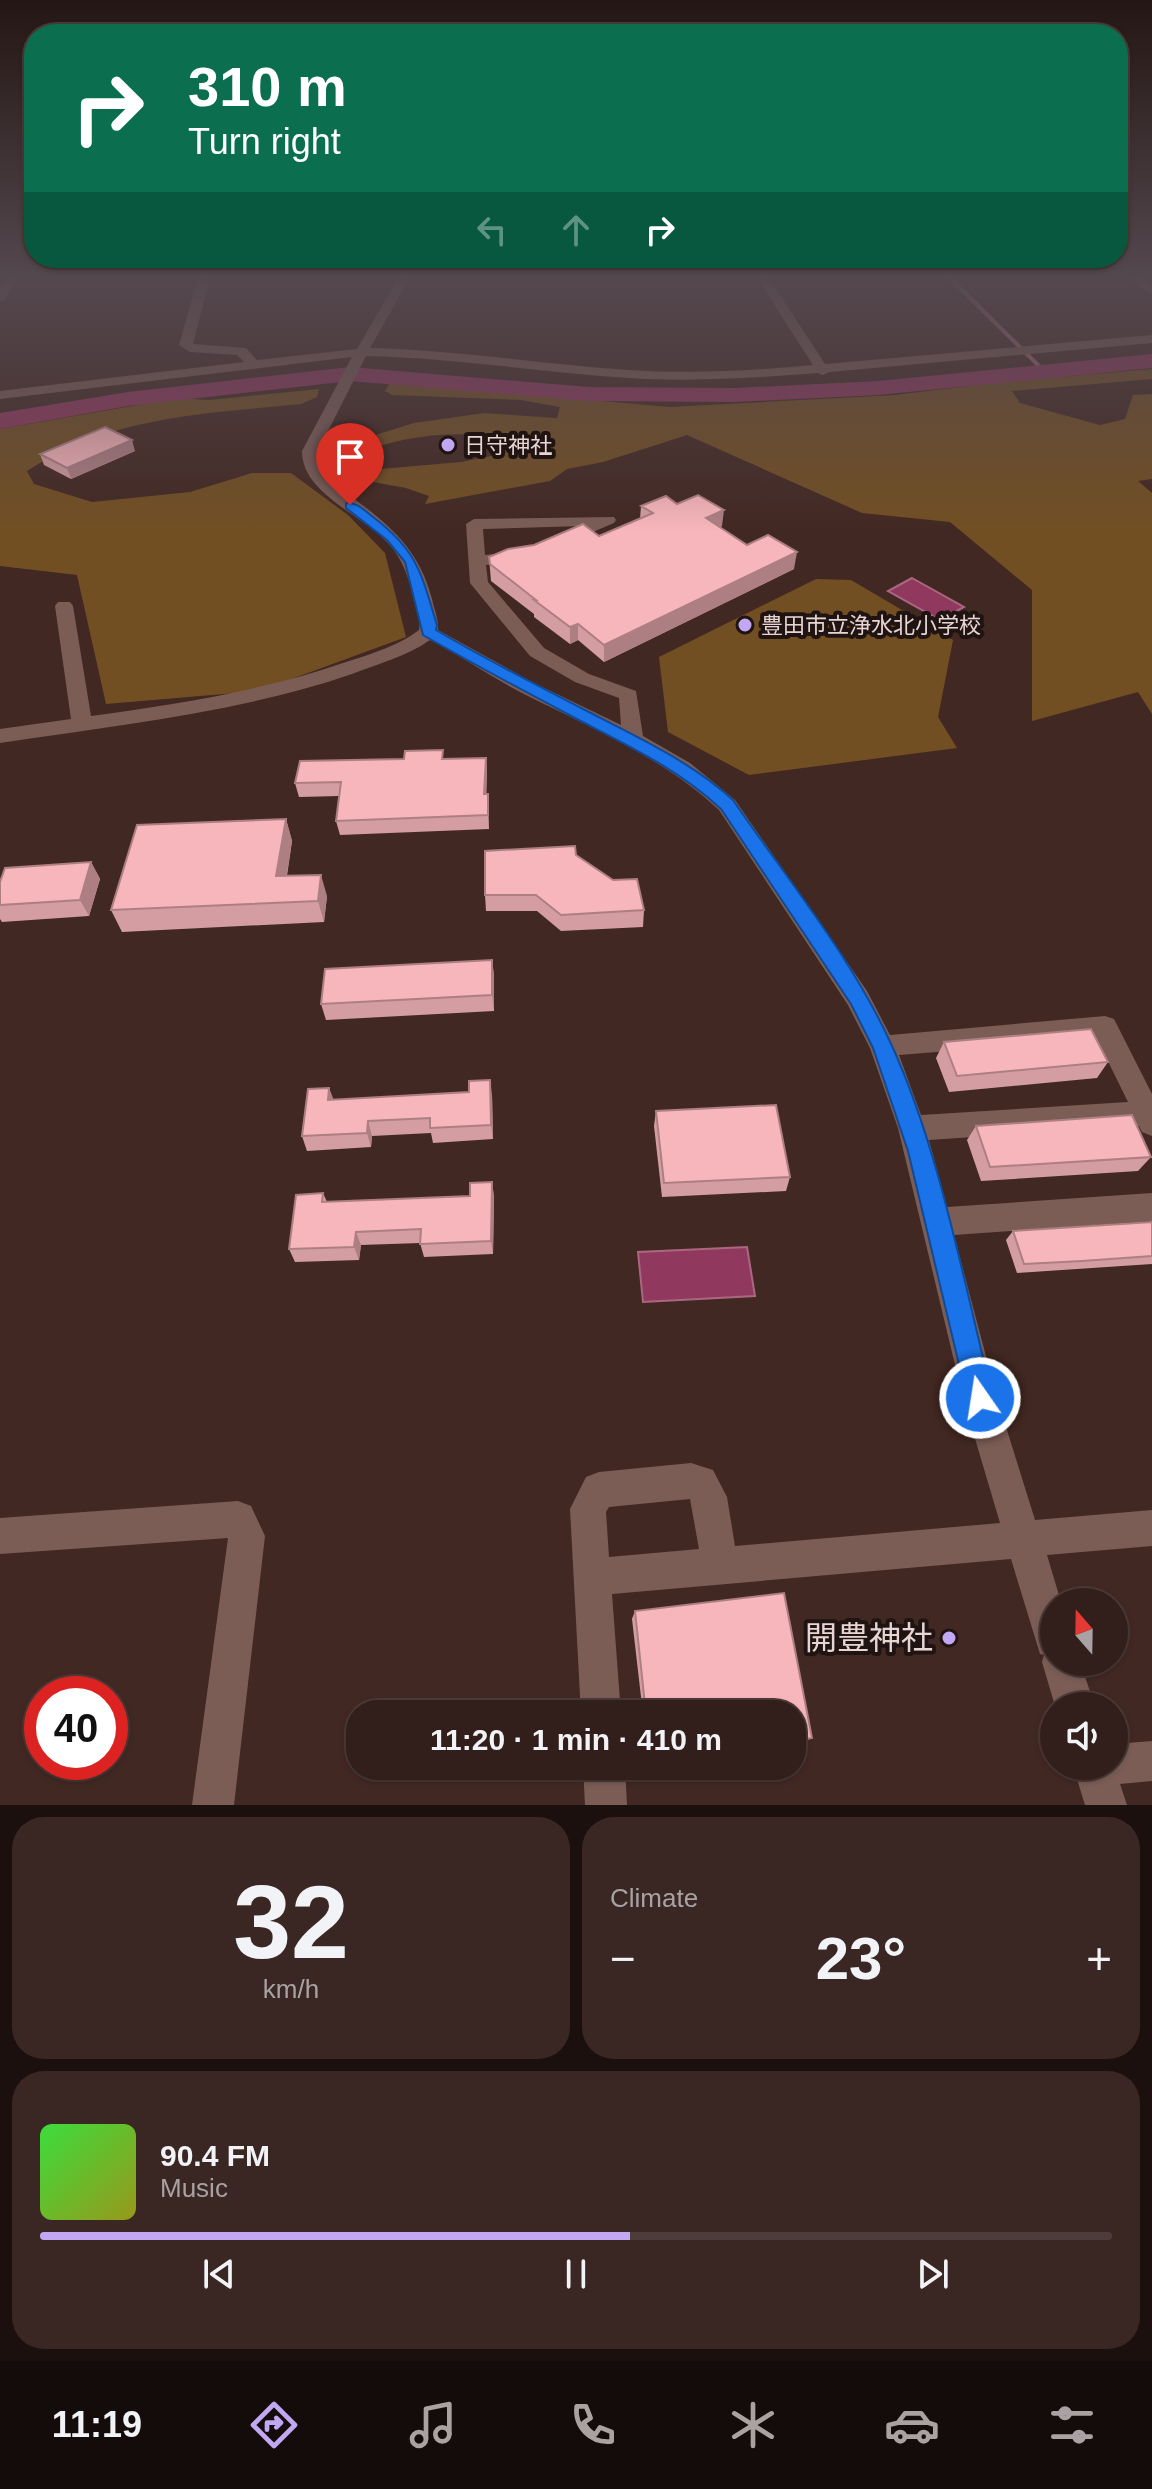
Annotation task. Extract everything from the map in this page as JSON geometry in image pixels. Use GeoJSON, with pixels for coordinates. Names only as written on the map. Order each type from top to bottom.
{"type":"FeatureCollection","features":[{"type":"Feature","properties":{"kind":"street"},"geometry":{"type":"LineString","coordinates":[[0,395],[274,362]]}},
{"type":"Feature","properties":{"kind":"street"},"geometry":{"type":"LineString","coordinates":[[0,736],[195,709],[288,688],[406,646],[428,632],[430,625],[416,574],[405,552],[392,537],[316,477],[310,466],[310,451],[355,362]]}},
{"type":"Feature","properties":{"kind":"street"},"geometry":{"type":"LineString","coordinates":[[524,362],[654,375],[748,375],[905,362]]}},
{"type":"Feature","properties":{"kind":"street"},"geometry":{"type":"LineString","coordinates":[[817,362],[823,371]]}},
{"type":"Feature","properties":{"kind":"street"},"geometry":{"type":"LineString","coordinates":[[477,561],[527,555],[608,520],[474,524],[477,561],[479,583],[537,652],[582,678],[629,695],[633,741]]}},
{"type":"Feature","properties":{"kind":"street"},"geometry":{"type":"LineString","coordinates":[[64,606],[82,724]]}},
{"type":"Feature","properties":{"kind":"street"},"geometry":{"type":"LineString","coordinates":[[428,632],[489,668],[633,741],[702,781],[727,805],[858,998],[883,1048],[912,1128],[980,1398],[1040,1596]]}},
{"type":"Feature","properties":{"kind":"street"},"geometry":{"type":"LineString","coordinates":[[883,1048],[896,1044],[1105,1027],[1150,1118],[912,1128]]}},
{"type":"Feature","properties":{"kind":"street"},"geometry":{"type":"LineString","coordinates":[[938,1222],[1152,1207]]}},
{"type":"Feature","properties":{"kind":"street"},"geometry":{"type":"LineString","coordinates":[[600,1700],[588,1509],[593,1496],[599,1490],[691,1481],[707,1489],[720,1567]]}},
{"type":"Feature","properties":{"kind":"street"},"geometry":{"type":"LineString","coordinates":[[0,1536],[238,1519],[247,1536],[213,1805]]}},
{"type":"Feature","properties":{"kind":"street"},"geometry":{"type":"LineString","coordinates":[[592,1577],[1152,1528]]}},
{"type":"Feature","properties":{"kind":"street"},"geometry":{"type":"LineString","coordinates":[[1128,1767],[1152,1761]]}},
{"type":"Feature","properties":{"kind":"street"},"geometry":{"type":"LineString","coordinates":[[605,1780],[606,1805]]}},
{"type":"Feature","properties":{"kind":"shaded area"},"geometry":{"type":"Polygon","coordinates":[[[1152,369],[1152,379],[1012,391],[1020,403],[1100,425],[1125,419],[1133,395],[1152,394],[1152,479],[1138,481],[1152,493],[1152,714],[1138,692],[1032,721],[1032,590],[950,522],[862,513],[687,435],[603,462],[567,469],[550,481],[425,504],[429,496],[406,488],[362,480],[369,470],[461,462],[501,454],[492,436],[456,434],[421,437],[386,444],[352,456],[346,444],[414,423],[484,413],[557,418],[560,407],[521,400],[392,395],[385,391],[390,383],[670,407],[895,395],[1152,369]]]}},
{"type":"Feature","properties":{"kind":"shaded area"},"geometry":{"type":"Polygon","coordinates":[[[319,389],[317,397],[301,404],[194,415],[125,428],[59,453],[27,471],[34,484],[92,502],[190,492],[252,473],[291,473],[348,515],[385,553],[406,637],[259,691],[106,704],[77,575],[0,566],[0,429],[178,398],[209,400],[319,389]]]}},
{"type":"Feature","properties":{"kind":"shaded area"},"geometry":{"type":"Polygon","coordinates":[[[912,578],[964,607],[940,620],[888,591],[912,578]]]}},
{"type":"Feature","properties":{"kind":"shaded area"},"geometry":{"type":"Polygon","coordinates":[[[816,579],[851,580],[953,640],[938,717],[957,748],[749,775],[668,732],[659,657],[816,579]]]}},
{"type":"Feature","properties":{"kind":"shaded area"},"geometry":{"type":"Polygon","coordinates":[[[747,1247],[755,1296],[643,1302],[638,1252],[747,1247]]]}},
{"type":"Feature","properties":{"kind":"building"},"geometry":{"type":"Polygon","coordinates":[[[105,427],[132,440],[67,468],[40,454],[105,427]]]}},
{"type":"Feature","properties":{"kind":"building"},"geometry":{"type":"Polygon","coordinates":[[[698,495],[724,510],[706,518],[747,545],[768,535],[797,552],[604,645],[578,624],[570,627],[490,564],[489,557],[508,549],[534,545],[583,524],[599,536],[653,513],[641,506],[666,496],[677,504],[698,495]]]}},
{"type":"Feature","properties":{"kind":"building"},"geometry":{"type":"Polygon","coordinates":[[[443,750],[442,759],[486,758],[484,794],[488,794],[488,815],[336,821],[341,782],[295,783],[300,761],[404,759],[405,751],[443,750]]]}},
{"type":"Feature","properties":{"kind":"building"},"geometry":{"type":"Polygon","coordinates":[[[286,819],[276,876],[321,875],[318,901],[111,910],[137,825],[286,819]]]}},
{"type":"Feature","properties":{"kind":"building"},"geometry":{"type":"Polygon","coordinates":[[[575,846],[576,855],[613,880],[637,879],[644,910],[561,915],[536,895],[485,895],[485,851],[575,846]]]}},
{"type":"Feature","properties":{"kind":"building"},"geometry":{"type":"Polygon","coordinates":[[[91,862],[80,900],[0,905],[0,882],[5,868],[91,862]]]}},
{"type":"Feature","properties":{"kind":"building"},"geometry":{"type":"Polygon","coordinates":[[[492,960],[492,995],[321,1004],[325,969],[492,960]]]}},
{"type":"Feature","properties":{"kind":"building"},"geometry":{"type":"Polygon","coordinates":[[[1091,1029],[1108,1062],[957,1076],[944,1042],[1091,1029]]]}},
{"type":"Feature","properties":{"kind":"building"},"geometry":{"type":"Polygon","coordinates":[[[490,1080],[491,1125],[430,1128],[430,1118],[368,1121],[367,1133],[302,1136],[308,1089],[329,1088],[328,1100],[469,1092],[469,1081],[490,1080]]]}},
{"type":"Feature","properties":{"kind":"building"},"geometry":{"type":"Polygon","coordinates":[[[776,1105],[790,1177],[664,1183],[656,1111],[776,1105]]]}},
{"type":"Feature","properties":{"kind":"building"},"geometry":{"type":"Polygon","coordinates":[[[1132,1115],[1151,1157],[990,1167],[976,1126],[1132,1115]]]}},
{"type":"Feature","properties":{"kind":"building"},"geometry":{"type":"Polygon","coordinates":[[[492,1182],[491,1241],[420,1244],[421,1229],[356,1232],[354,1247],[289,1249],[296,1195],[323,1193],[322,1202],[470,1196],[470,1183],[492,1182]]]}},
{"type":"Feature","properties":{"kind":"building"},"geometry":{"type":"Polygon","coordinates":[[[1152,1222],[1152,1256],[1082,1261],[1024,1264],[1013,1231],[1152,1222]]]}},
{"type":"Feature","properties":{"kind":"building"},"geometry":{"type":"Polygon","coordinates":[[[784,1593],[805,1700],[645,1700],[635,1611],[784,1593]]]}},
{"type":"Feature","properties":{"kind":"building"},"geometry":{"type":"Polygon","coordinates":[[[806,1707],[812,1738],[806,1739],[806,1707]]]}},
{"type":"Feature","properties":{"kind":"waterway"},"geometry":{"type":"LineString","coordinates":[[1035,362],[1044,371]]}},
{"type":"Feature","properties":{"kind":"waterway"},"geometry":{"type":"LineString","coordinates":[[0,421],[128,399],[350,374],[589,394],[735,395],[878,388],[1139,362]]}},
{"type":"Feature","properties":{"kind":"place","name":"日守神社"},"geometry":{"type":"Point","coordinates":[448,445]}},
{"type":"Feature","properties":{"kind":"place","name":"豊田市立浄水北小学校"},"geometry":{"type":"Point","coordinates":[745,625]}},
{"type":"Feature","properties":{"kind":"place","name":"開豊神社"},"geometry":{"type":"Point","coordinates":[949,1638]}},
{"type":"Feature","properties":{"kind":"route"},"geometry":{"type":"LineString","coordinates":[[350,505],[392,537],[405,552],[416,574],[422,606],[430,625],[428,632],[455,645],[489,668],[661,756],[702,781],[727,805],[858,998],[883,1048],[919,1151],[980,1398]]}}]}
